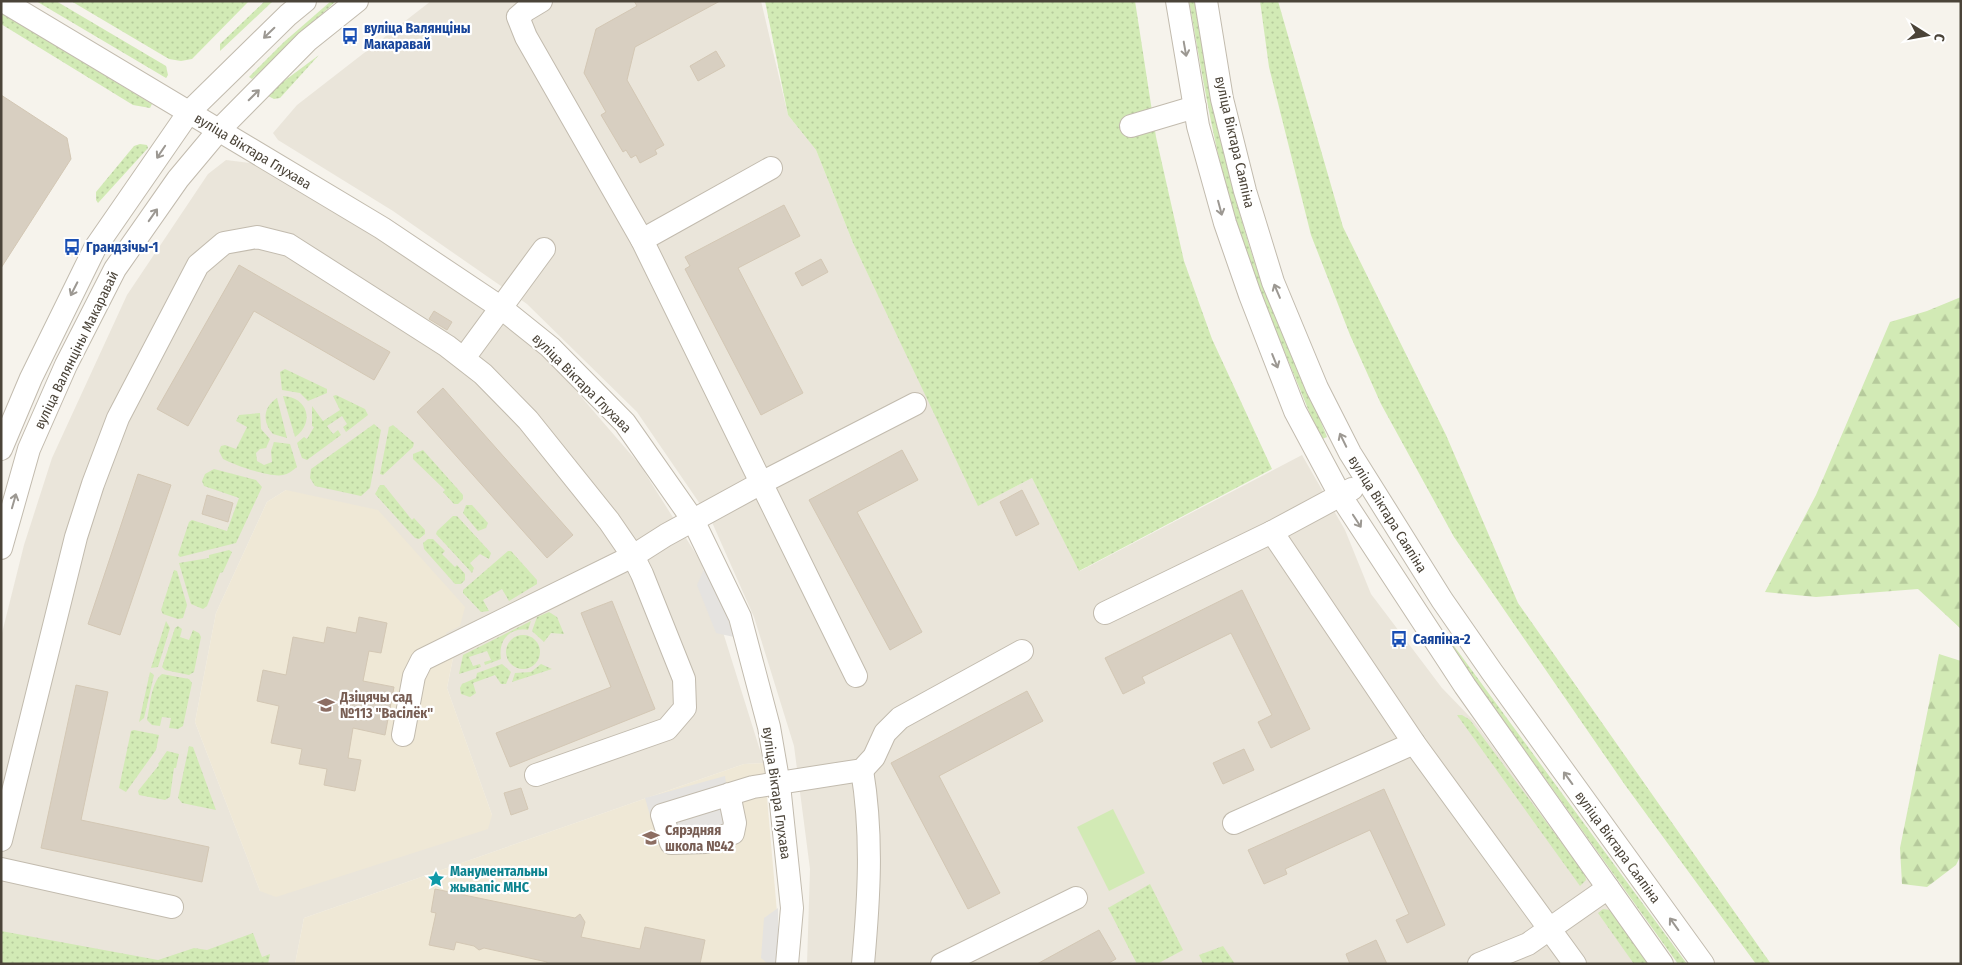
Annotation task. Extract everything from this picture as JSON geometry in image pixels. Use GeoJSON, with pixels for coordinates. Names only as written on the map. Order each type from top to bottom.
{"type":"FeatureCollection","features":[{"type":"Feature","properties":{"kind":"street","name":"вуліца Віктара Глухава"},"geometry":{"type":"LineString","coordinates":[[3,1],[382,228],[500,307],[550,347],[625,423],[693,520],[740,617],[769,728],[779,785],[792,908],[787,964]]}},
{"type":"Feature","properties":{"kind":"street","name":"вуліца Валянціны Макаравай"},"geometry":{"type":"LineString","coordinates":[[1,449],[35,370],[95,248],[189,112],[288,14],[305,1]]}},
{"type":"Feature","properties":{"kind":"street","name":"вуліца Валянціны Макаравай"},"geometry":{"type":"LineString","coordinates":[[1,548],[29,449],[66,365],[115,269],[178,179],[219,130],[307,41],[357,1]]}},
{"type":"Feature","properties":{"kind":"street"},"geometry":{"type":"LineString","coordinates":[[541,1],[518,17],[526,36],[642,240],[763,482],[856,676]]}},
{"type":"Feature","properties":{"kind":"street","name":"вуліца Віктара Саяпіна"},"geometry":{"type":"LineString","coordinates":[[1176,1],[1195,107],[1224,223],[1295,411],[1340,495],[1465,686],[1662,964]]}},
{"type":"Feature","properties":{"kind":"street","name":"вуліца Віктара Саяпіна"},"geometry":{"type":"LineString","coordinates":[[1206,1],[1222,99],[1245,191],[1273,282],[1317,388],[1367,482],[1486,664],[1703,964]]}},
{"type":"Feature","properties":{"kind":"street"},"geometry":{"type":"LineString","coordinates":[[1131,126],[1195,107]]}},
{"type":"Feature","properties":{"kind":"street"},"geometry":{"type":"LineString","coordinates":[[642,240],[771,168]]}},
{"type":"Feature","properties":{"kind":"street"},"geometry":{"type":"LineString","coordinates":[[1,840],[62,592],[93,484],[118,418],[198,265],[224,243],[257,237],[290,245],[464,358],[483,374],[528,420],[609,521],[633,556],[684,679],[685,708],[668,729],[536,775]]}},
{"type":"Feature","properties":{"kind":"street"},"geometry":{"type":"LineString","coordinates":[[464,358],[544,249]]}},
{"type":"Feature","properties":{"kind":"street"},"geometry":{"type":"LineString","coordinates":[[403,735],[414,676],[422,660],[633,556],[693,520],[724,505],[763,482],[915,404]]}},
{"type":"Feature","properties":{"kind":"street"},"geometry":{"type":"LineString","coordinates":[[1105,613],[1272,532],[1367,482]]}},
{"type":"Feature","properties":{"kind":"street"},"geometry":{"type":"LineString","coordinates":[[1272,532],[1414,743],[1550,927],[1575,964]]}},
{"type":"Feature","properties":{"kind":"street"},"geometry":{"type":"LineString","coordinates":[[729,794],[735,823],[733,833],[706,842],[671,843],[662,815],[729,794],[752,787],[779,785],[862,770],[874,757],[885,733],[900,718],[1022,651]]}},
{"type":"Feature","properties":{"kind":"street"},"geometry":{"type":"LineString","coordinates":[[1234,823],[1414,743]]}},
{"type":"Feature","properties":{"kind":"street"},"geometry":{"type":"LineString","coordinates":[[862,770],[868,805],[871,845],[869,907],[863,964]]}},
{"type":"Feature","properties":{"kind":"street"},"geometry":{"type":"LineString","coordinates":[[1,869],[172,907]]}},
{"type":"Feature","properties":{"kind":"street"},"geometry":{"type":"LineString","coordinates":[[1479,964],[1528,944],[1608,888]]}},
{"type":"Feature","properties":{"kind":"street"},"geometry":{"type":"LineString","coordinates":[[942,964],[1076,898]]}},
{"type":"Feature","properties":{"kind":"shaded area"},"geometry":{"type":"Polygon","coordinates":[[[431,1],[761,1],[788,115],[816,150],[853,243],[979,505],[1032,478],[1080,571],[1302,455],[1345,530],[1371,594],[1442,688],[1473,720],[1653,964],[807,964],[810,869],[794,746],[754,617],[711,520],[637,412],[527,304],[393,211],[278,140],[273,133],[297,105],[431,1]]]}},
{"type":"Feature","properties":{"kind":"shaded area"},"geometry":{"type":"Polygon","coordinates":[[[226,160],[259,164],[466,295],[552,363],[640,465],[701,562],[764,763],[744,764],[304,918],[295,964],[1,964],[1,637],[24,545],[52,458],[127,295],[208,174],[226,160]],[[286,490],[267,502],[216,613],[195,722],[260,891],[492,815],[447,688],[454,653],[286,490]]]}},
{"type":"Feature","properties":{"kind":"shaded area","name":"Дзіцячы сад №113 \"Васілёк\""},"geometry":{"type":"Polygon","coordinates":[[[286,490],[378,510],[465,607],[460,626],[446,633],[454,653],[447,688],[492,815],[488,829],[276,897],[260,891],[195,722],[216,613],[267,502],[286,490]]]}},
{"type":"Feature","properties":{"kind":"shaded area"},"geometry":{"type":"Polygon","coordinates":[[[705,567],[727,616],[734,637],[716,633],[697,585],[705,567]]]}},
{"type":"Feature","properties":{"kind":"shaded area","name":"Сярэдняя школа №42"},"geometry":{"type":"Polygon","coordinates":[[[764,763],[777,912],[771,964],[295,964],[304,918],[744,764],[764,763]]]}},
{"type":"Feature","properties":{"kind":"shaded area"},"geometry":{"type":"Polygon","coordinates":[[[725,776],[732,825],[677,841],[669,814],[651,819],[645,798],[725,776]]]}},
{"type":"Feature","properties":{"kind":"shaded area"},"geometry":{"type":"Polygon","coordinates":[[[778,908],[778,941],[775,964],[768,964],[761,958],[764,918],[778,908]]]}},
{"type":"Feature","properties":{"kind":"green space"},"geometry":{"type":"Polygon","coordinates":[[[36,1],[56,1],[166,66],[168,75],[166,78],[36,1]]]}},
{"type":"Feature","properties":{"kind":"green space"},"geometry":{"type":"Polygon","coordinates":[[[71,1],[249,1],[192,59],[181,61],[169,59],[71,1]]]}},
{"type":"Feature","properties":{"kind":"green space"},"geometry":{"type":"Polygon","coordinates":[[[265,1],[273,1],[220,51],[220,44],[265,1]]]}},
{"type":"Feature","properties":{"kind":"green space"},"geometry":{"type":"Polygon","coordinates":[[[331,1],[336,1],[252,79],[249,77],[284,42],[331,1]]]}},
{"type":"Feature","properties":{"kind":"green space"},"geometry":{"type":"Polygon","coordinates":[[[765,1],[1135,1],[1156,137],[1184,261],[1212,339],[1272,469],[1079,571],[1032,478],[978,506],[853,243],[816,150],[788,115],[765,1]]]}},
{"type":"Feature","properties":{"kind":"green space"},"geometry":{"type":"Polygon","coordinates":[[[1189,1],[1195,1],[1223,144],[1236,200],[1252,255],[1272,308],[1327,437],[1320,440],[1257,284],[1231,203],[1210,117],[1189,1]]]}},
{"type":"Feature","properties":{"kind":"green space"},"geometry":{"type":"Polygon","coordinates":[[[1260,1],[1278,1],[1343,227],[1446,435],[1518,603],[1771,964],[1756,964],[1625,785],[1454,537],[1381,404],[1350,335],[1311,235],[1269,67],[1260,1]]]}},
{"type":"Feature","properties":{"kind":"green space"},"geometry":{"type":"Polygon","coordinates":[[[1,13],[152,104],[150,108],[133,105],[1,24],[1,13]]]}},
{"type":"Feature","properties":{"kind":"green space"},"geometry":{"type":"Polygon","coordinates":[[[319,55],[280,98],[274,99],[268,96],[276,87],[319,55]]]}},
{"type":"Feature","properties":{"kind":"green space"},"geometry":{"type":"Polygon","coordinates":[[[140,144],[147,145],[148,148],[98,203],[96,192],[134,146],[140,144]]]}},
{"type":"Feature","properties":{"kind":"green space"},"geometry":{"type":"Polygon","coordinates":[[[1961,297],[1961,629],[1918,589],[1816,597],[1765,592],[1816,495],[1890,322],[1927,311],[1961,297]]]}},
{"type":"Feature","properties":{"kind":"green space"},"geometry":{"type":"Polygon","coordinates":[[[285,369],[327,389],[327,393],[308,401],[300,393],[282,390],[280,372],[285,369]]]}},
{"type":"Feature","properties":{"kind":"green space"},"geometry":{"type":"Polygon","coordinates":[[[336,395],[365,409],[368,415],[346,432],[343,427],[347,424],[342,416],[327,426],[333,434],[338,430],[341,435],[307,460],[302,458],[297,443],[304,437],[307,439],[314,427],[312,426],[312,406],[323,421],[340,410],[333,396],[336,395]]]}},
{"type":"Feature","properties":{"kind":"green space"},"geometry":{"type":"Polygon","coordinates":[[[283,396],[292,397],[298,401],[306,412],[305,425],[295,437],[283,396]]]}},
{"type":"Feature","properties":{"kind":"green space"},"geometry":{"type":"Polygon","coordinates":[[[277,398],[287,438],[273,434],[267,425],[267,410],[277,398]]]}},
{"type":"Feature","properties":{"kind":"green space"},"geometry":{"type":"Polygon","coordinates":[[[260,413],[261,429],[270,439],[266,448],[260,449],[256,453],[257,461],[264,465],[272,462],[271,451],[274,442],[290,444],[297,467],[287,474],[270,475],[244,467],[223,459],[219,451],[221,446],[225,445],[236,449],[247,427],[236,421],[239,415],[260,413]]]}},
{"type":"Feature","properties":{"kind":"green space"},"geometry":{"type":"Polygon","coordinates":[[[374,424],[381,430],[370,488],[361,496],[315,486],[310,478],[311,469],[374,424]]]}},
{"type":"Feature","properties":{"kind":"green space"},"geometry":{"type":"Polygon","coordinates":[[[393,425],[414,443],[413,447],[383,475],[380,474],[389,427],[393,425]]]}},
{"type":"Feature","properties":{"kind":"green space"},"geometry":{"type":"Polygon","coordinates":[[[423,450],[463,495],[463,499],[458,504],[454,504],[443,492],[445,490],[413,459],[413,454],[423,450]]]}},
{"type":"Feature","properties":{"kind":"green space"},"geometry":{"type":"Polygon","coordinates":[[[214,469],[256,480],[262,487],[236,543],[180,557],[178,555],[189,522],[192,520],[227,531],[239,498],[204,486],[202,481],[205,474],[214,469]]]}},
{"type":"Feature","properties":{"kind":"green space"},"geometry":{"type":"Polygon","coordinates":[[[380,485],[384,485],[412,520],[414,518],[425,530],[425,534],[419,539],[415,538],[375,494],[380,485]]]}},
{"type":"Feature","properties":{"kind":"green space"},"geometry":{"type":"Polygon","coordinates":[[[466,505],[472,505],[488,523],[486,528],[478,531],[463,513],[466,505]]]}},
{"type":"Feature","properties":{"kind":"green space"},"geometry":{"type":"Polygon","coordinates":[[[453,516],[457,516],[491,553],[489,559],[480,554],[470,563],[474,568],[472,573],[436,534],[453,516]]]}},
{"type":"Feature","properties":{"kind":"green space"},"geometry":{"type":"Polygon","coordinates":[[[428,539],[433,539],[445,551],[442,554],[455,567],[457,565],[465,574],[465,580],[461,584],[455,584],[424,549],[423,543],[428,539]]]}},
{"type":"Feature","properties":{"kind":"green space"},"geometry":{"type":"Polygon","coordinates":[[[229,550],[232,552],[223,572],[220,573],[207,606],[203,609],[191,604],[179,563],[209,558],[209,555],[229,550]]]}},
{"type":"Feature","properties":{"kind":"green space"},"geometry":{"type":"Polygon","coordinates":[[[508,551],[511,551],[537,580],[537,584],[509,601],[502,589],[483,600],[489,611],[481,612],[463,593],[463,590],[508,551]]]}},
{"type":"Feature","properties":{"kind":"green space"},"geometry":{"type":"Polygon","coordinates":[[[174,570],[177,571],[187,605],[183,618],[178,619],[163,614],[161,610],[174,570]]]}},
{"type":"Feature","properties":{"kind":"green space"},"geometry":{"type":"Polygon","coordinates":[[[1424,605],[1687,964],[1678,964],[1422,607],[1424,605]]]}},
{"type":"Feature","properties":{"kind":"green space"},"geometry":{"type":"Polygon","coordinates":[[[549,612],[557,617],[564,634],[551,633],[544,642],[532,631],[537,617],[549,612]]]}},
{"type":"Feature","properties":{"kind":"green space"},"geometry":{"type":"Polygon","coordinates":[[[166,621],[170,628],[158,667],[151,668],[166,621]]]}},
{"type":"Feature","properties":{"kind":"green space"},"geometry":{"type":"Polygon","coordinates":[[[531,621],[528,630],[515,631],[506,637],[501,646],[501,659],[485,665],[484,662],[491,660],[487,651],[469,657],[473,666],[480,664],[481,667],[459,674],[463,655],[531,621]]]}},
{"type":"Feature","properties":{"kind":"green space"},"geometry":{"type":"Polygon","coordinates":[[[178,626],[182,629],[180,637],[189,640],[193,630],[199,633],[201,637],[194,672],[189,675],[165,670],[162,667],[175,628],[178,626]]]}},
{"type":"Feature","properties":{"kind":"green space"},"geometry":{"type":"Polygon","coordinates":[[[523,635],[530,636],[535,640],[539,645],[539,659],[535,664],[530,668],[523,669],[516,668],[511,664],[507,659],[506,652],[507,645],[511,640],[516,636],[523,635]]]}},
{"type":"Feature","properties":{"kind":"green space"},"geometry":{"type":"Polygon","coordinates":[[[1939,654],[1961,661],[1961,855],[1956,865],[1927,887],[1902,884],[1900,848],[1939,654]]]}},
{"type":"Feature","properties":{"kind":"green space"},"geometry":{"type":"Polygon","coordinates":[[[502,664],[511,672],[506,684],[501,684],[495,675],[473,683],[476,693],[470,697],[461,694],[460,688],[462,684],[476,678],[477,673],[502,664]]]}},
{"type":"Feature","properties":{"kind":"green space"},"geometry":{"type":"Polygon","coordinates":[[[541,664],[552,669],[512,682],[515,673],[531,672],[541,664]]]}},
{"type":"Feature","properties":{"kind":"green space"},"geometry":{"type":"Polygon","coordinates":[[[150,672],[154,675],[144,718],[139,722],[150,672]]]}},
{"type":"Feature","properties":{"kind":"green space"},"geometry":{"type":"Polygon","coordinates":[[[162,674],[189,679],[192,683],[183,726],[178,729],[169,728],[171,718],[162,717],[160,726],[152,725],[147,720],[153,689],[162,674]]]}},
{"type":"Feature","properties":{"kind":"green space"},"geometry":{"type":"Polygon","coordinates":[[[1457,715],[1462,715],[1470,720],[1585,874],[1586,880],[1580,886],[1457,715]]]}},
{"type":"Feature","properties":{"kind":"green space"},"geometry":{"type":"Polygon","coordinates":[[[131,731],[159,735],[156,750],[126,792],[119,788],[131,731]]]}},
{"type":"Feature","properties":{"kind":"green space"},"geometry":{"type":"Polygon","coordinates":[[[189,746],[193,747],[216,810],[182,803],[178,798],[189,746]]]}},
{"type":"Feature","properties":{"kind":"green space"},"geometry":{"type":"Polygon","coordinates":[[[167,751],[179,754],[176,768],[174,768],[170,797],[165,800],[139,795],[138,791],[159,765],[167,751]]]}},
{"type":"Feature","properties":{"kind":"green space"},"geometry":{"type":"Polygon","coordinates":[[[1113,809],[1145,873],[1109,891],[1077,827],[1113,809]]]}},
{"type":"Feature","properties":{"kind":"green space"},"geometry":{"type":"Polygon","coordinates":[[[1150,884],[1183,950],[1157,964],[1137,964],[1108,908],[1150,884]]]}},
{"type":"Feature","properties":{"kind":"green space"},"geometry":{"type":"Polygon","coordinates":[[[1603,909],[1610,910],[1651,964],[1634,964],[1598,913],[1603,909]]]}},
{"type":"Feature","properties":{"kind":"green space"},"geometry":{"type":"Polygon","coordinates":[[[1,931],[158,960],[194,948],[207,950],[253,933],[262,957],[270,954],[268,964],[1,964],[1,931]]]}},
{"type":"Feature","properties":{"kind":"green space"},"geometry":{"type":"Polygon","coordinates":[[[1223,946],[1235,964],[1203,964],[1199,955],[1223,946]]]}},
{"type":"Feature","properties":{"kind":"building"},"geometry":{"type":"Polygon","coordinates":[[[634,1],[720,1],[635,47],[627,80],[664,145],[655,150],[657,154],[640,163],[636,155],[631,158],[626,150],[623,152],[601,115],[606,112],[584,73],[596,29],[637,6],[634,1]]]}},
{"type":"Feature","properties":{"kind":"building"},"geometry":{"type":"Polygon","coordinates":[[[716,51],[725,66],[698,81],[690,66],[716,51]]]}},
{"type":"Feature","properties":{"kind":"building"},"geometry":{"type":"Polygon","coordinates":[[[1,95],[67,138],[71,159],[1,268],[1,95]]]}},
{"type":"Feature","properties":{"kind":"building"},"geometry":{"type":"Polygon","coordinates":[[[784,205],[800,236],[738,268],[803,393],[761,415],[685,269],[690,266],[685,257],[784,205]]]}},
{"type":"Feature","properties":{"kind":"building"},"geometry":{"type":"Polygon","coordinates":[[[821,259],[828,272],[802,286],[795,273],[821,259]]]}},
{"type":"Feature","properties":{"kind":"building"},"geometry":{"type":"Polygon","coordinates":[[[239,265],[390,352],[374,380],[254,311],[188,426],[157,409],[239,265]]]}},
{"type":"Feature","properties":{"kind":"building"},"geometry":{"type":"Polygon","coordinates":[[[434,311],[452,322],[447,330],[429,319],[434,311]]]}},
{"type":"Feature","properties":{"kind":"building"},"geometry":{"type":"Polygon","coordinates":[[[443,388],[573,535],[547,558],[417,412],[443,388]]]}},
{"type":"Feature","properties":{"kind":"building"},"geometry":{"type":"Polygon","coordinates":[[[902,450],[918,480],[857,512],[922,632],[890,650],[809,500],[902,450]]]}},
{"type":"Feature","properties":{"kind":"building"},"geometry":{"type":"Polygon","coordinates":[[[138,474],[171,485],[120,635],[88,624],[138,474]]]}},
{"type":"Feature","properties":{"kind":"building"},"geometry":{"type":"Polygon","coordinates":[[[1022,490],[1039,524],[1016,536],[1000,502],[1022,490]]]}},
{"type":"Feature","properties":{"kind":"building"},"geometry":{"type":"Polygon","coordinates":[[[207,495],[233,503],[228,522],[202,514],[207,495]]]}},
{"type":"Feature","properties":{"kind":"building"},"geometry":{"type":"Polygon","coordinates":[[[1242,590],[1310,729],[1271,748],[1258,722],[1272,715],[1231,633],[1142,677],[1145,683],[1123,694],[1105,658],[1242,590]]]}},
{"type":"Feature","properties":{"kind":"building"},"geometry":{"type":"Polygon","coordinates":[[[612,601],[655,709],[510,767],[496,733],[611,687],[581,613],[612,601]]]}},
{"type":"Feature","properties":{"kind":"building"},"geometry":{"type":"Polygon","coordinates":[[[359,617],[387,623],[381,653],[369,651],[363,681],[394,687],[385,735],[353,728],[348,758],[361,760],[355,791],[324,785],[327,769],[299,764],[302,749],[271,743],[279,706],[257,701],[263,670],[286,675],[293,637],[324,643],[327,627],[356,633],[359,617]]]}},
{"type":"Feature","properties":{"kind":"building"},"geometry":{"type":"Polygon","coordinates":[[[76,685],[108,692],[81,820],[209,847],[202,882],[41,848],[76,685]]]}},
{"type":"Feature","properties":{"kind":"building"},"geometry":{"type":"Polygon","coordinates":[[[1027,691],[1043,721],[939,776],[1000,893],[968,909],[891,763],[1027,691]]]}},
{"type":"Feature","properties":{"kind":"building"},"geometry":{"type":"Polygon","coordinates":[[[1244,749],[1254,770],[1223,784],[1213,763],[1244,749]]]}},
{"type":"Feature","properties":{"kind":"building"},"geometry":{"type":"Polygon","coordinates":[[[521,788],[528,809],[511,815],[504,793],[521,788]]]}},
{"type":"Feature","properties":{"kind":"building"},"geometry":{"type":"Polygon","coordinates":[[[1384,789],[1445,925],[1407,943],[1396,920],[1409,914],[1370,830],[1285,869],[1287,874],[1264,884],[1248,850],[1384,789]]]}},
{"type":"Feature","properties":{"kind":"building"},"geometry":{"type":"Polygon","coordinates":[[[435,889],[575,918],[580,914],[585,922],[581,937],[640,949],[645,927],[705,940],[700,964],[547,964],[547,962],[484,948],[479,950],[474,946],[456,942],[454,950],[429,945],[436,913],[431,912],[435,889]]]}},
{"type":"Feature","properties":{"kind":"building"},"geometry":{"type":"Polygon","coordinates":[[[1099,930],[1116,959],[1107,964],[1037,964],[1099,930]]]}},
{"type":"Feature","properties":{"kind":"building"},"geometry":{"type":"Polygon","coordinates":[[[1376,940],[1387,964],[1350,964],[1346,954],[1376,940]]]}},
{"type":"Feature","properties":{"kind":"place","name":"вуліца Валянціны Макаравай"},"geometry":{"type":"Point","coordinates":[350,36]}},
{"type":"Feature","properties":{"kind":"place","name":"Грандзічы-1"},"geometry":{"type":"Point","coordinates":[72,247]}},
{"type":"Feature","properties":{"kind":"place","name":"Саяпіна-2"},"geometry":{"type":"Point","coordinates":[1399,639]}},
{"type":"Feature","properties":{"kind":"place","name":"Дзіцячы сад №113 \"Васілёк\""},"geometry":{"type":"Point","coordinates":[326,705]}},
{"type":"Feature","properties":{"kind":"place","name":"Сярэдняя школа №42"},"geometry":{"type":"Point","coordinates":[651,838]}},
{"type":"Feature","properties":{"kind":"place","name":"Манументальны жывапіс МНС"},"geometry":{"type":"Point","coordinates":[436,879]}}]}
